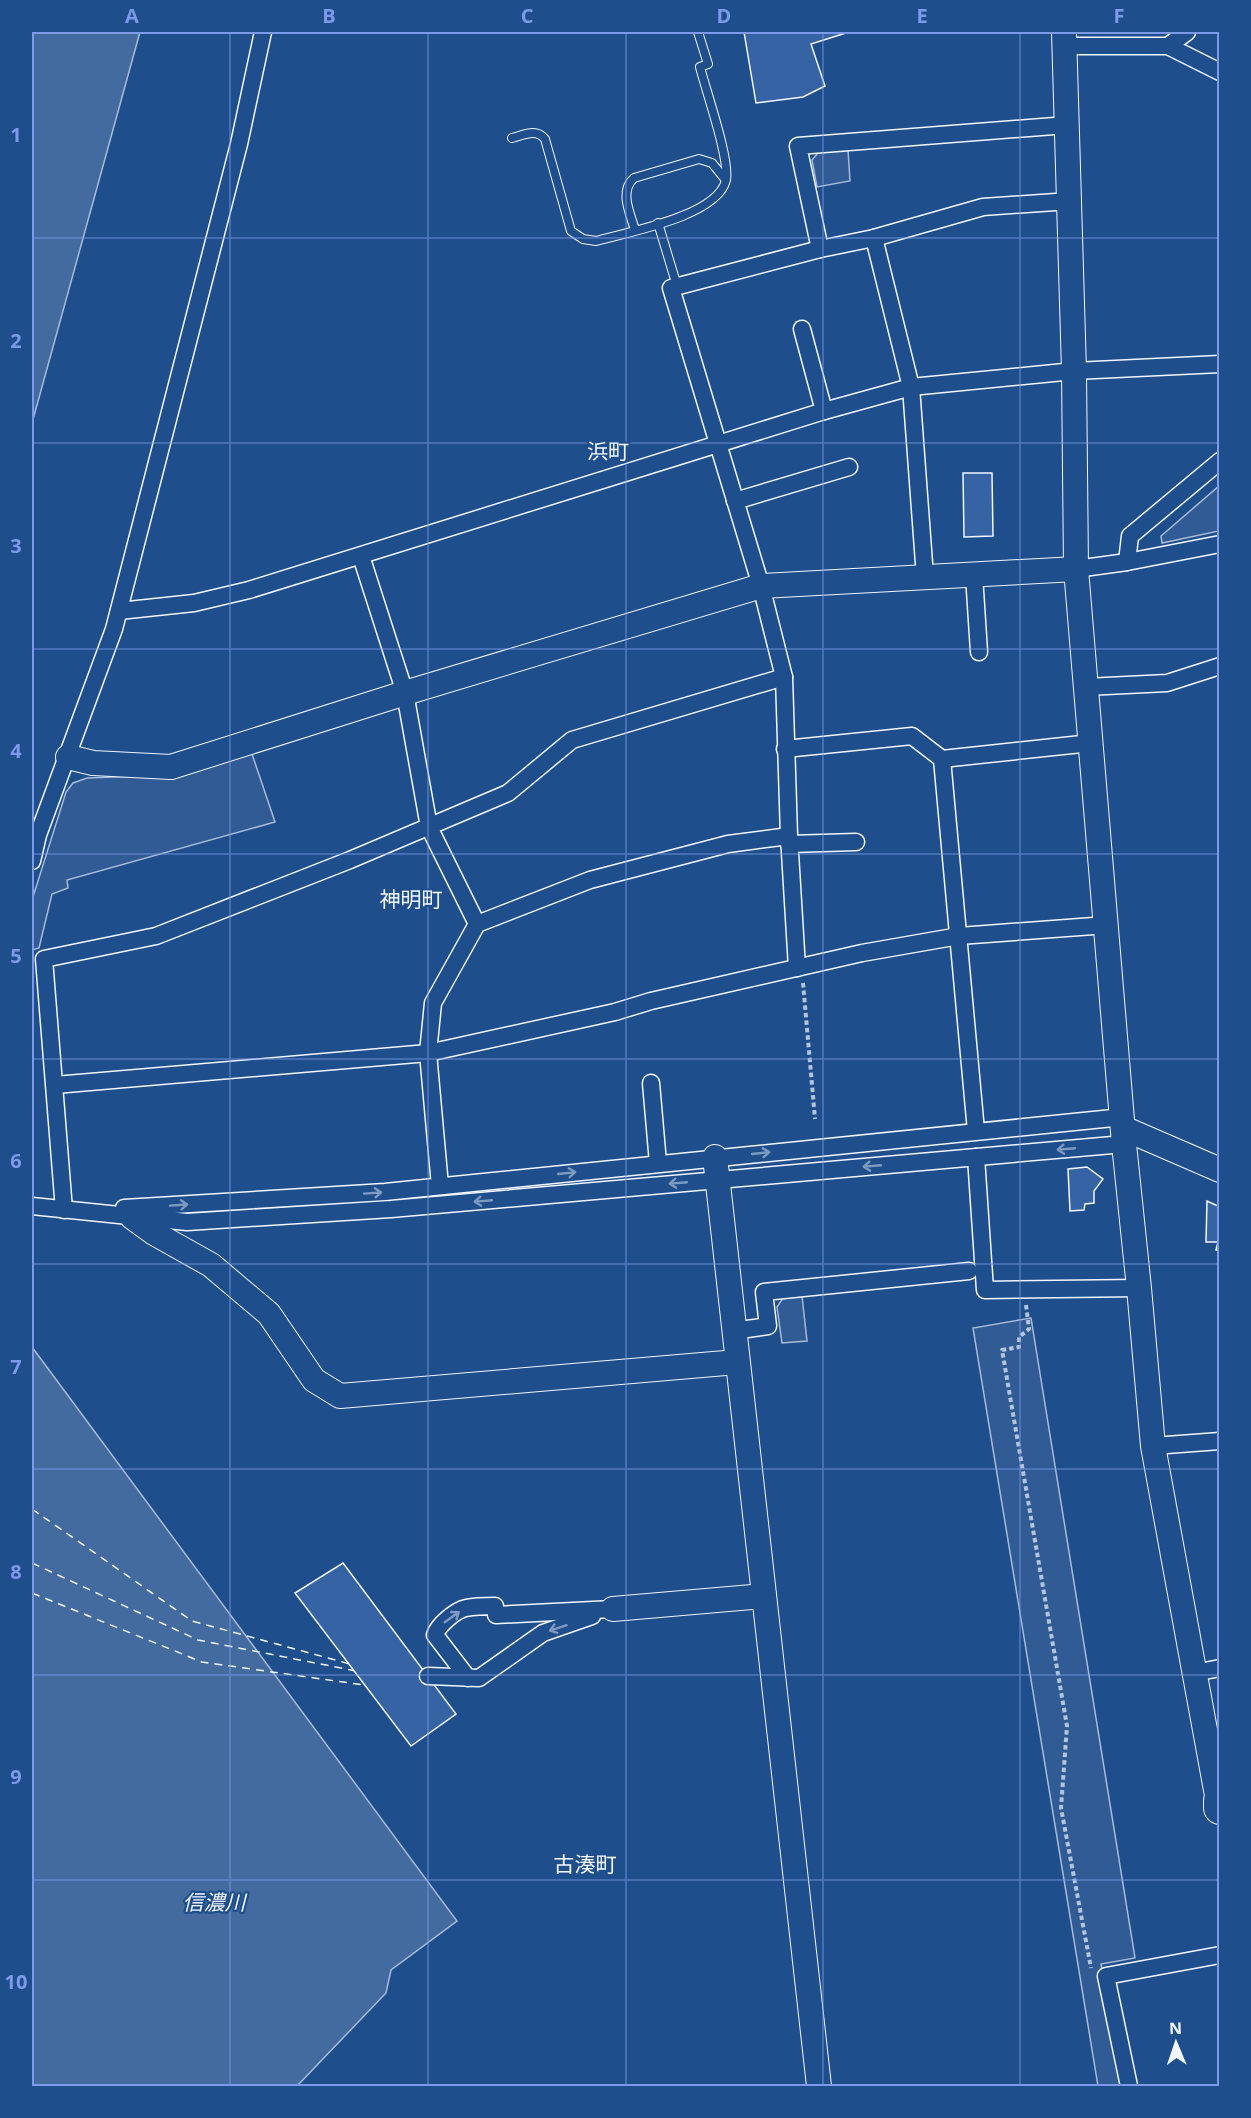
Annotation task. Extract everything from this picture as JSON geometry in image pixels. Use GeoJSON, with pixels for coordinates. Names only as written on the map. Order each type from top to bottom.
{"type":"FeatureCollection","features":[{"type":"Feature","properties":{"kind":"street"},"geometry":{"type":"LineString","coordinates":[[32,861],[38,835],[68,758],[119,611],[234,166],[263,32]]}},
{"type":"Feature","properties":{"kind":"street"},"geometry":{"type":"LineString","coordinates":[[1168,46],[1187,32]]}},
{"type":"Feature","properties":{"kind":"street"},"geometry":{"type":"LineString","coordinates":[[1219,1803],[1153,1446],[1123,1129],[1076,569],[1074,371],[1064,39],[1168,46],[1220,72]]}},
{"type":"Feature","properties":{"kind":"street"},"geometry":{"type":"LineString","coordinates":[[820,249],[798,146],[1067,125]]}},
{"type":"Feature","properties":{"kind":"street"},"geometry":{"type":"LineString","coordinates":[[799,968],[789,840],[784,677],[761,586],[671,288],[820,249],[874,238],[983,207],[1070,201]]}},
{"type":"Feature","properties":{"kind":"street"},"geometry":{"type":"LineString","coordinates":[[874,238],[910,387],[925,577]]}},
{"type":"Feature","properties":{"kind":"street"},"geometry":{"type":"LineString","coordinates":[[802,329],[824,411]]}},
{"type":"Feature","properties":{"kind":"street"},"geometry":{"type":"LineString","coordinates":[[119,611],[194,603],[249,590],[824,411],[910,387],[1074,371],[1220,364]]}},
{"type":"Feature","properties":{"kind":"street"},"geometry":{"type":"LineString","coordinates":[[1127,562],[1130,536],[1220,461]]}},
{"type":"Feature","properties":{"kind":"street"},"geometry":{"type":"LineString","coordinates":[[735,501],[849,467]]}},
{"type":"Feature","properties":{"kind":"street"},"geometry":{"type":"LineString","coordinates":[[68,758],[93,763],[171,767],[405,693],[761,586],[1076,569],[1127,562],[1220,544]]}},
{"type":"Feature","properties":{"kind":"street"},"geometry":{"type":"LineString","coordinates":[[361,556],[405,693],[429,827],[477,924]]}},
{"type":"Feature","properties":{"kind":"street"},"geometry":{"type":"LineString","coordinates":[[974,575],[979,652]]}},
{"type":"Feature","properties":{"kind":"street"},"geometry":{"type":"LineString","coordinates":[[1086,687],[1167,683],[1220,666]]}},
{"type":"Feature","properties":{"kind":"street"},"geometry":{"type":"LineString","coordinates":[[71,1211],[55,1085],[45,959],[156,936],[508,793],[572,740],[784,677]]}},
{"type":"Feature","properties":{"kind":"street"},"geometry":{"type":"LineString","coordinates":[[785,749],[912,736],[942,759],[1091,743]]}},
{"type":"Feature","properties":{"kind":"street"},"geometry":{"type":"LineString","coordinates":[[942,759],[976,1131]]}},
{"type":"Feature","properties":{"kind":"street"},"geometry":{"type":"LineString","coordinates":[[440,1186],[428,1053],[433,1003],[477,924],[590,880],[728,844],[789,840],[856,842]]}},
{"type":"Feature","properties":{"kind":"street"},"geometry":{"type":"LineString","coordinates":[[55,1085],[428,1053],[862,953],[959,936],[1107,925]]}},
{"type":"Feature","properties":{"kind":"street"},"geometry":{"type":"LineString","coordinates":[[651,1083],[657,1163]]}},
{"type":"Feature","properties":{"kind":"street"},"geometry":{"type":"LineString","coordinates":[[71,1211],[440,1186],[657,1163],[716,1169],[976,1157],[1123,1129]]}},
{"type":"Feature","properties":{"kind":"street"},"geometry":{"type":"LineString","coordinates":[[32,1206],[187,1222],[391,1209],[716,1169],[976,1131],[1123,1129],[1220,1170]]}},
{"type":"Feature","properties":{"kind":"street"},"geometry":{"type":"LineString","coordinates":[[976,1157],[985,1290],[1139,1288]]}},
{"type":"Feature","properties":{"kind":"street"},"geometry":{"type":"LineString","coordinates":[[716,1169],[819,2086]]}},
{"type":"Feature","properties":{"kind":"street"},"geometry":{"type":"LineString","coordinates":[[132,1217],[154,1233],[211,1265],[269,1314],[314,1380],[340,1396],[737,1362]]}},
{"type":"Feature","properties":{"kind":"street"},"geometry":{"type":"LineString","coordinates":[[734,1330],[768,1326],[764,1292],[969,1271]]}},
{"type":"Feature","properties":{"kind":"street"},"geometry":{"type":"LineString","coordinates":[[1153,1446],[1220,1441]]}},
{"type":"Feature","properties":{"kind":"street"},"geometry":{"type":"LineString","coordinates":[[468,1678],[435,1635],[437,1629],[464,1608],[495,1606],[496,1615],[613,1609],[764,1596]]}},
{"type":"Feature","properties":{"kind":"street"},"geometry":{"type":"LineString","coordinates":[[428,1676],[479,1678],[543,1633],[613,1609]]}},
{"type":"Feature","properties":{"kind":"street"},"geometry":{"type":"LineString","coordinates":[[1194,1673],[1220,1668]]}},
{"type":"Feature","properties":{"kind":"street"},"geometry":{"type":"LineString","coordinates":[[1129,2086],[1106,1976],[1220,1955]]}},
{"type":"Feature","properties":{"kind":"lane"},"geometry":{"type":"LineString","coordinates":[[512,138],[534,132],[545,139],[571,231],[576,236],[596,241],[692,213],[714,198],[726,180],[721,142],[700,67],[708,64],[698,32]]}},
{"type":"Feature","properties":{"kind":"lane"},"geometry":{"type":"LineString","coordinates":[[635,230],[626,200],[626,189],[634,178],[699,159],[712,164],[726,180]]}},
{"type":"Feature","properties":{"kind":"lane"},"geometry":{"type":"LineString","coordinates":[[658,223],[677,286]]}},
{"type":"Feature","properties":{"kind":"path"},"geometry":{"type":"LineString","coordinates":[[799,968],[815,1119]]}},
{"type":"Feature","properties":{"kind":"path"},"geometry":{"type":"LineString","coordinates":[[1024,1289],[1029,1329],[1019,1337],[1019,1347],[1002,1350],[1067,1726],[1061,1808],[1092,1971]]}},
{"type":"Feature","properties":{"kind":"shaded area"},"geometry":{"type":"Polygon","coordinates":[[[848,150],[850,181],[817,187],[812,160],[818,153],[848,150]]]}},
{"type":"Feature","properties":{"kind":"shaded area"},"geometry":{"type":"Polygon","coordinates":[[[1219,486],[1219,531],[1162,543],[1161,536],[1219,486]]]}},
{"type":"Feature","properties":{"kind":"shaded area"},"geometry":{"type":"Polygon","coordinates":[[[251,751],[275,822],[67,880],[68,888],[52,894],[39,948],[32,950],[32,900],[66,792],[73,783],[87,778],[169,775],[251,751]]]}},
{"type":"Feature","properties":{"kind":"shaded area"},"geometry":{"type":"Polygon","coordinates":[[[802,1296],[807,1341],[782,1343],[777,1307],[783,1298],[802,1296]]]}},
{"type":"Feature","properties":{"kind":"shaded area"},"geometry":{"type":"Polygon","coordinates":[[[1031,1318],[1135,1958],[1101,1964],[1125,2086],[1098,2086],[973,1328],[1031,1318]]]}},
{"type":"Feature","properties":{"kind":"water"},"geometry":{"type":"Polygon","coordinates":[[[32,32],[140,32],[32,423],[32,32]]]}},
{"type":"Feature","properties":{"kind":"water","name":"信濃川"},"geometry":{"type":"Polygon","coordinates":[[[32,1347],[457,1921],[391,1970],[386,1993],[297,2086],[32,2086],[32,1347]]]}},
{"type":"Feature","properties":{"kind":"building"},"geometry":{"type":"Polygon","coordinates":[[[744,32],[849,32],[811,44],[825,86],[803,97],[756,103],[744,32]]]}},
{"type":"Feature","properties":{"kind":"building"},"geometry":{"type":"Polygon","coordinates":[[[963,473],[992,473],[993,536],[964,537],[963,473]]]}},
{"type":"Feature","properties":{"kind":"building"},"geometry":{"type":"Polygon","coordinates":[[[1087,1167],[1103,1179],[1094,1191],[1094,1203],[1085,1204],[1084,1210],[1070,1211],[1068,1169],[1087,1167]]]}},
{"type":"Feature","properties":{"kind":"building"},"geometry":{"type":"Polygon","coordinates":[[[1207,1201],[1220,1207],[1220,1251],[1216,1250],[1218,1242],[1206,1242],[1207,1201]]]}},
{"type":"Feature","properties":{"kind":"building"},"geometry":{"type":"Polygon","coordinates":[[[343,1563],[456,1714],[411,1746],[295,1593],[343,1563]]]}},
{"type":"Feature","properties":{"kind":"ferry route"},"geometry":{"type":"LineString","coordinates":[[32,1509],[192,1621],[350,1664]]}},
{"type":"Feature","properties":{"kind":"ferry route"},"geometry":{"type":"LineString","coordinates":[[32,1563],[198,1640],[356,1671]]}},
{"type":"Feature","properties":{"kind":"ferry route"},"geometry":{"type":"LineString","coordinates":[[32,1593],[202,1662],[364,1685]]}},
{"type":"Feature","properties":{"kind":"district","name":"浜町"},"geometry":{"type":"Point","coordinates":[608,451]}},
{"type":"Feature","properties":{"kind":"district","name":"神明町"},"geometry":{"type":"Point","coordinates":[411,899]}},
{"type":"Feature","properties":{"kind":"district","name":"古湊町"},"geometry":{"type":"Point","coordinates":[585,1864]}}]}
